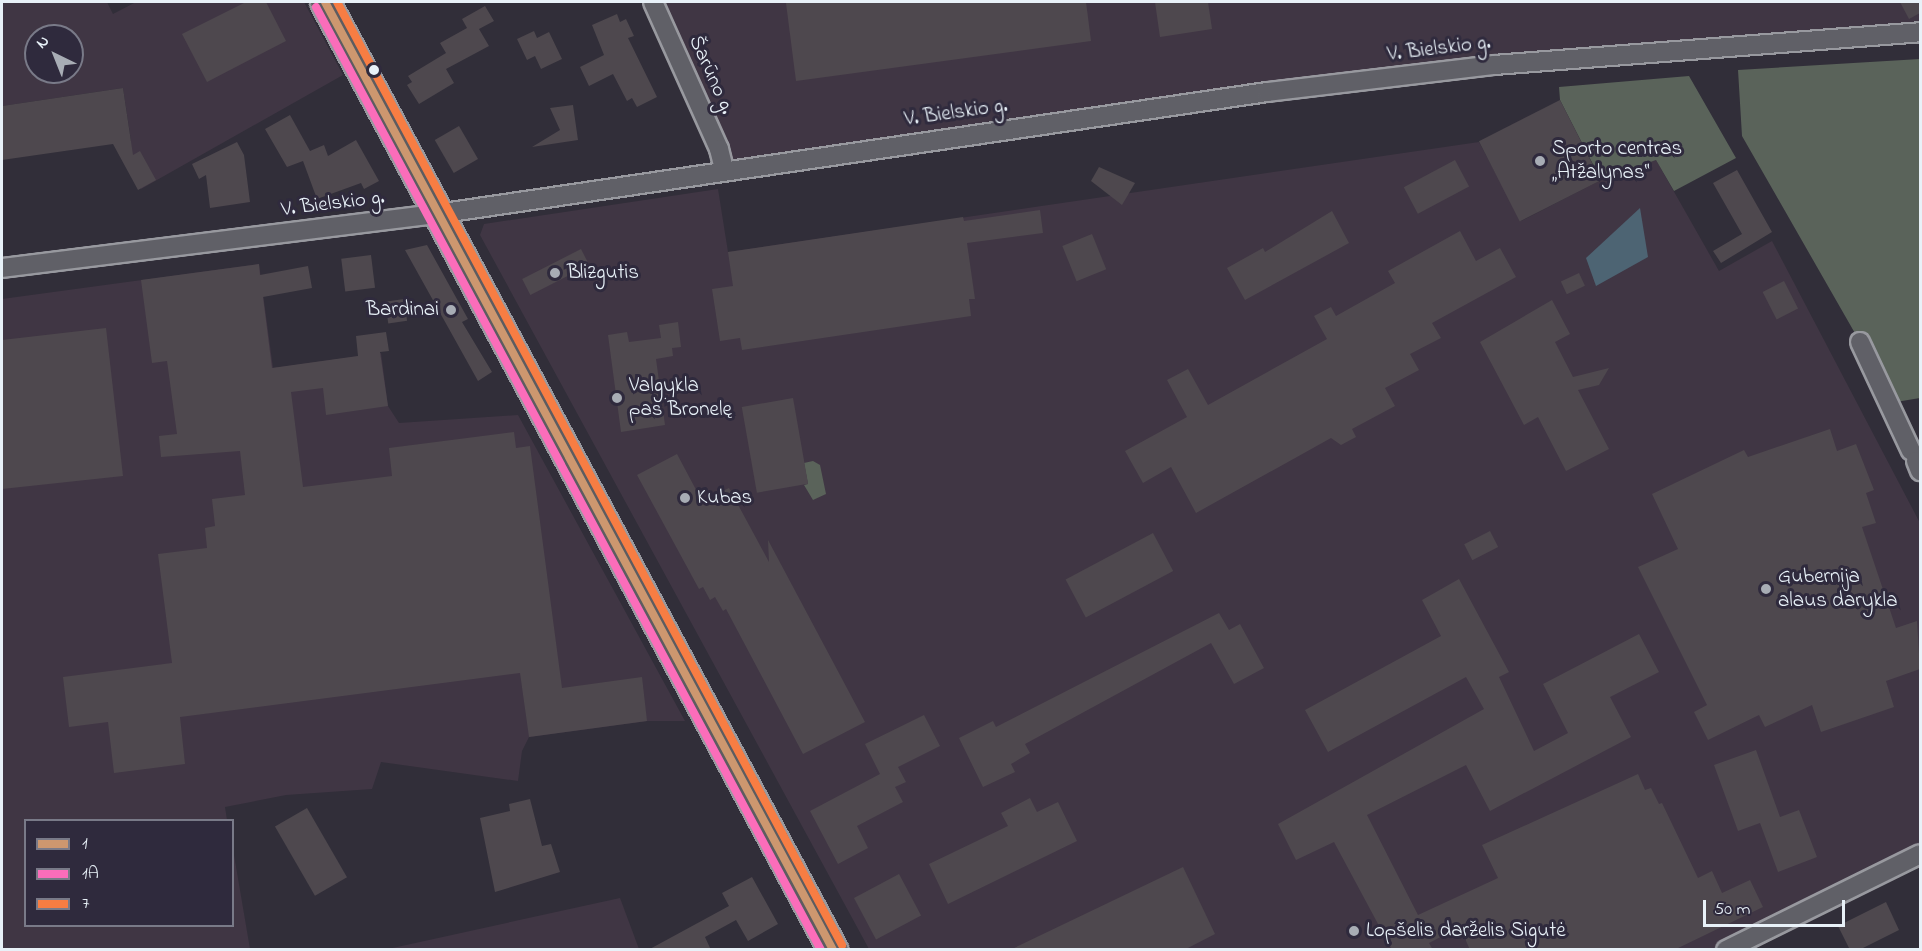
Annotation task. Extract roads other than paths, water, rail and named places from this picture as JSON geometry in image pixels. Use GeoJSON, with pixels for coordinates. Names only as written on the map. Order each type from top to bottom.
{"type":"FeatureCollection","features":[{"type":"Feature","properties":{"kind":"main road"},"geometry":{"type":"LineString","coordinates":[[325,2],[833,950]]}},
{"type":"Feature","properties":{"kind":"street","name":"Šarūno g."},"geometry":{"type":"LineString","coordinates":[[653,2],[719,149],[724,169]]}},
{"type":"Feature","properties":{"kind":"street","name":"V. Bielskio g."},"geometry":{"type":"LineString","coordinates":[[2,267],[437,214],[724,169],[1267,92],[1494,65],[1920,32]]}},
{"type":"Feature","properties":{"kind":"street"},"geometry":{"type":"LineString","coordinates":[[1860,342],[1916,461]]}},
{"type":"Feature","properties":{"kind":"street"},"geometry":{"type":"LineString","coordinates":[[1726,950],[1920,854]]}},
{"type":"Feature","properties":{"kind":"water"},"geometry":{"type":"Polygon","coordinates":[[[1640,208],[1648,257],[1596,286],[1586,258],[1640,208]]]}},
{"type":"Feature","properties":{"kind":"place","name":"Sporto centras „Atžalynas“"},"geometry":{"type":"Point","coordinates":[1540,161]}},
{"type":"Feature","properties":{"kind":"place","name":"Blizgutis"},"geometry":{"type":"Point","coordinates":[555,273]}},
{"type":"Feature","properties":{"kind":"place","name":"Bardinai"},"geometry":{"type":"Point","coordinates":[451,310]}},
{"type":"Feature","properties":{"kind":"place","name":"Valgykla pas Bronelę"},"geometry":{"type":"Point","coordinates":[617,398]}},
{"type":"Feature","properties":{"kind":"place","name":"Kubas"},"geometry":{"type":"Point","coordinates":[685,498]}},
{"type":"Feature","properties":{"kind":"place","name":"Gubernija alaus darykla"},"geometry":{"type":"Point","coordinates":[1766,589]}},
{"type":"Feature","properties":{"kind":"place","name":"Lopšelis darželis Sigutė"},"geometry":{"type":"Point","coordinates":[1354,931]}}]}
